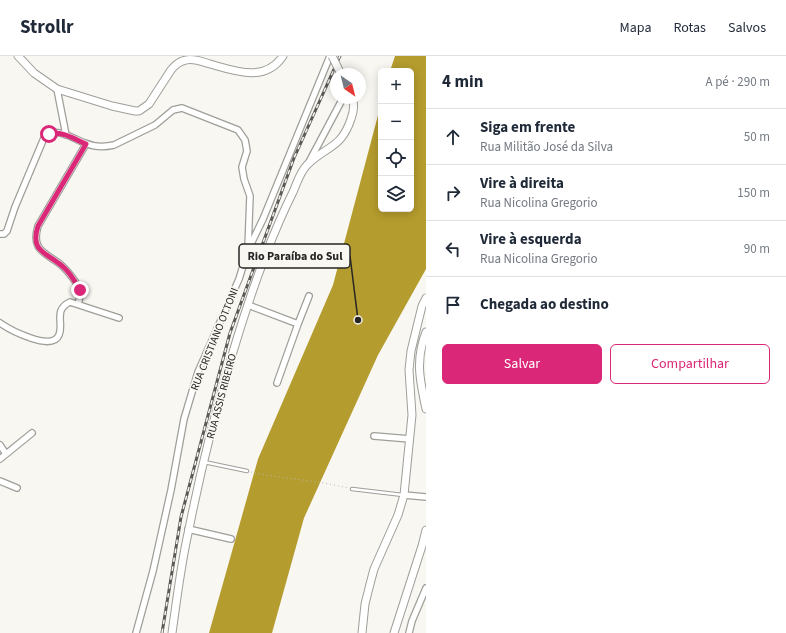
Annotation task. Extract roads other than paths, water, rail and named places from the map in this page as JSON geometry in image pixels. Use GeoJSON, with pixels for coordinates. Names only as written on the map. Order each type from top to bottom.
{"type":"FeatureCollection","features":[{"type":"Feature","properties":{"kind":"street"},"geometry":{"type":"LineString","coordinates":[[18,56],[34,73],[57,89],[128,111],[139,111],[149,104],[175,65],[186,60],[199,60],[229,70],[251,73],[262,72],[270,69],[277,64],[283,56]]}},
{"type":"Feature","properties":{"kind":"street"},"geometry":{"type":"LineString","coordinates":[[331,56],[340,68]]}},
{"type":"Feature","properties":{"kind":"street","name":"RUA CRISTIANO OTTONI"},"geometry":{"type":"LineString","coordinates":[[136,633],[153,572],[172,490],[184,419],[193,389],[210,343],[239,279],[248,250],[263,219],[331,56]]}},
{"type":"Feature","properties":{"kind":"street"},"geometry":{"type":"LineString","coordinates":[[57,89],[66,135]]}},
{"type":"Feature","properties":{"kind":"street"},"geometry":{"type":"LineString","coordinates":[[306,166],[340,104]]}},
{"type":"Feature","properties":{"kind":"street"},"geometry":{"type":"LineString","coordinates":[[306,166],[336,144],[345,133],[353,113],[353,104]]}},
{"type":"Feature","properties":{"kind":"street"},"geometry":{"type":"LineString","coordinates":[[0,234],[4,234],[7,231],[15,207],[44,138],[49,134],[56,132],[86,144],[100,146],[114,145],[155,125],[174,110],[180,108],[238,130],[243,135],[247,152],[242,167],[244,179],[250,196],[248,250]]}},
{"type":"Feature","properties":{"kind":"street"},"geometry":{"type":"LineString","coordinates":[[78,304],[81,292],[70,274],[61,264],[40,250],[36,239],[38,226],[86,144]]}},
{"type":"Feature","properties":{"kind":"street","name":"RUA ASSIS RIBEIRO"},"geometry":{"type":"LineString","coordinates":[[172,633],[188,529],[222,392],[260,269],[282,215],[306,166]]}},
{"type":"Feature","properties":{"kind":"street"},"geometry":{"type":"LineString","coordinates":[[277,383],[309,296]]}},
{"type":"Feature","properties":{"kind":"street"},"geometry":{"type":"LineString","coordinates":[[362,633],[365,604],[374,569],[398,515],[404,495],[412,415],[409,370],[410,351],[422,306],[426,298]]}},
{"type":"Feature","properties":{"kind":"street"},"geometry":{"type":"LineString","coordinates":[[0,323],[17,333],[39,341],[52,341],[58,338],[59,314],[63,307],[70,302],[119,318]]}},
{"type":"Feature","properties":{"kind":"street"},"geometry":{"type":"LineString","coordinates":[[248,305],[298,324]]}},
{"type":"Feature","properties":{"kind":"street"},"geometry":{"type":"LineString","coordinates":[[426,332],[421,344],[419,360],[420,378],[426,409]]}},
{"type":"Feature","properties":{"kind":"street"},"geometry":{"type":"LineString","coordinates":[[0,459],[32,433]]}},
{"type":"Feature","properties":{"kind":"street"},"geometry":{"type":"LineString","coordinates":[[374,436],[410,439]]}},
{"type":"Feature","properties":{"kind":"street"},"geometry":{"type":"LineString","coordinates":[[0,445],[6,454]]}},
{"type":"Feature","properties":{"kind":"street"},"geometry":{"type":"LineString","coordinates":[[0,481],[18,488]]}},
{"type":"Feature","properties":{"kind":"street"},"geometry":{"type":"LineString","coordinates":[[404,495],[426,497]]}},
{"type":"Feature","properties":{"kind":"street"},"geometry":{"type":"LineString","coordinates":[[188,529],[231,539]]}},
{"type":"Feature","properties":{"kind":"street"},"geometry":{"type":"LineString","coordinates":[[394,633],[426,530]]}},
{"type":"Feature","properties":{"kind":"street"},"geometry":{"type":"LineString","coordinates":[[409,633],[412,621],[426,588]]}},
{"type":"Feature","properties":{"kind":"lane"},"geometry":{"type":"LineString","coordinates":[[204,462],[247,471]]}},
{"type":"Feature","properties":{"kind":"lane"},"geometry":{"type":"LineString","coordinates":[[352,489],[404,495]]}},
{"type":"Feature","properties":{"kind":"railway"},"geometry":{"type":"LineString","coordinates":[[162,633],[181,517],[230,333],[294,158],[340,56]]}},
{"type":"Feature","properties":{"kind":"place","name":"Rio Paraíba do Sul"},"geometry":{"type":"Point","coordinates":[358,320]}}]}
